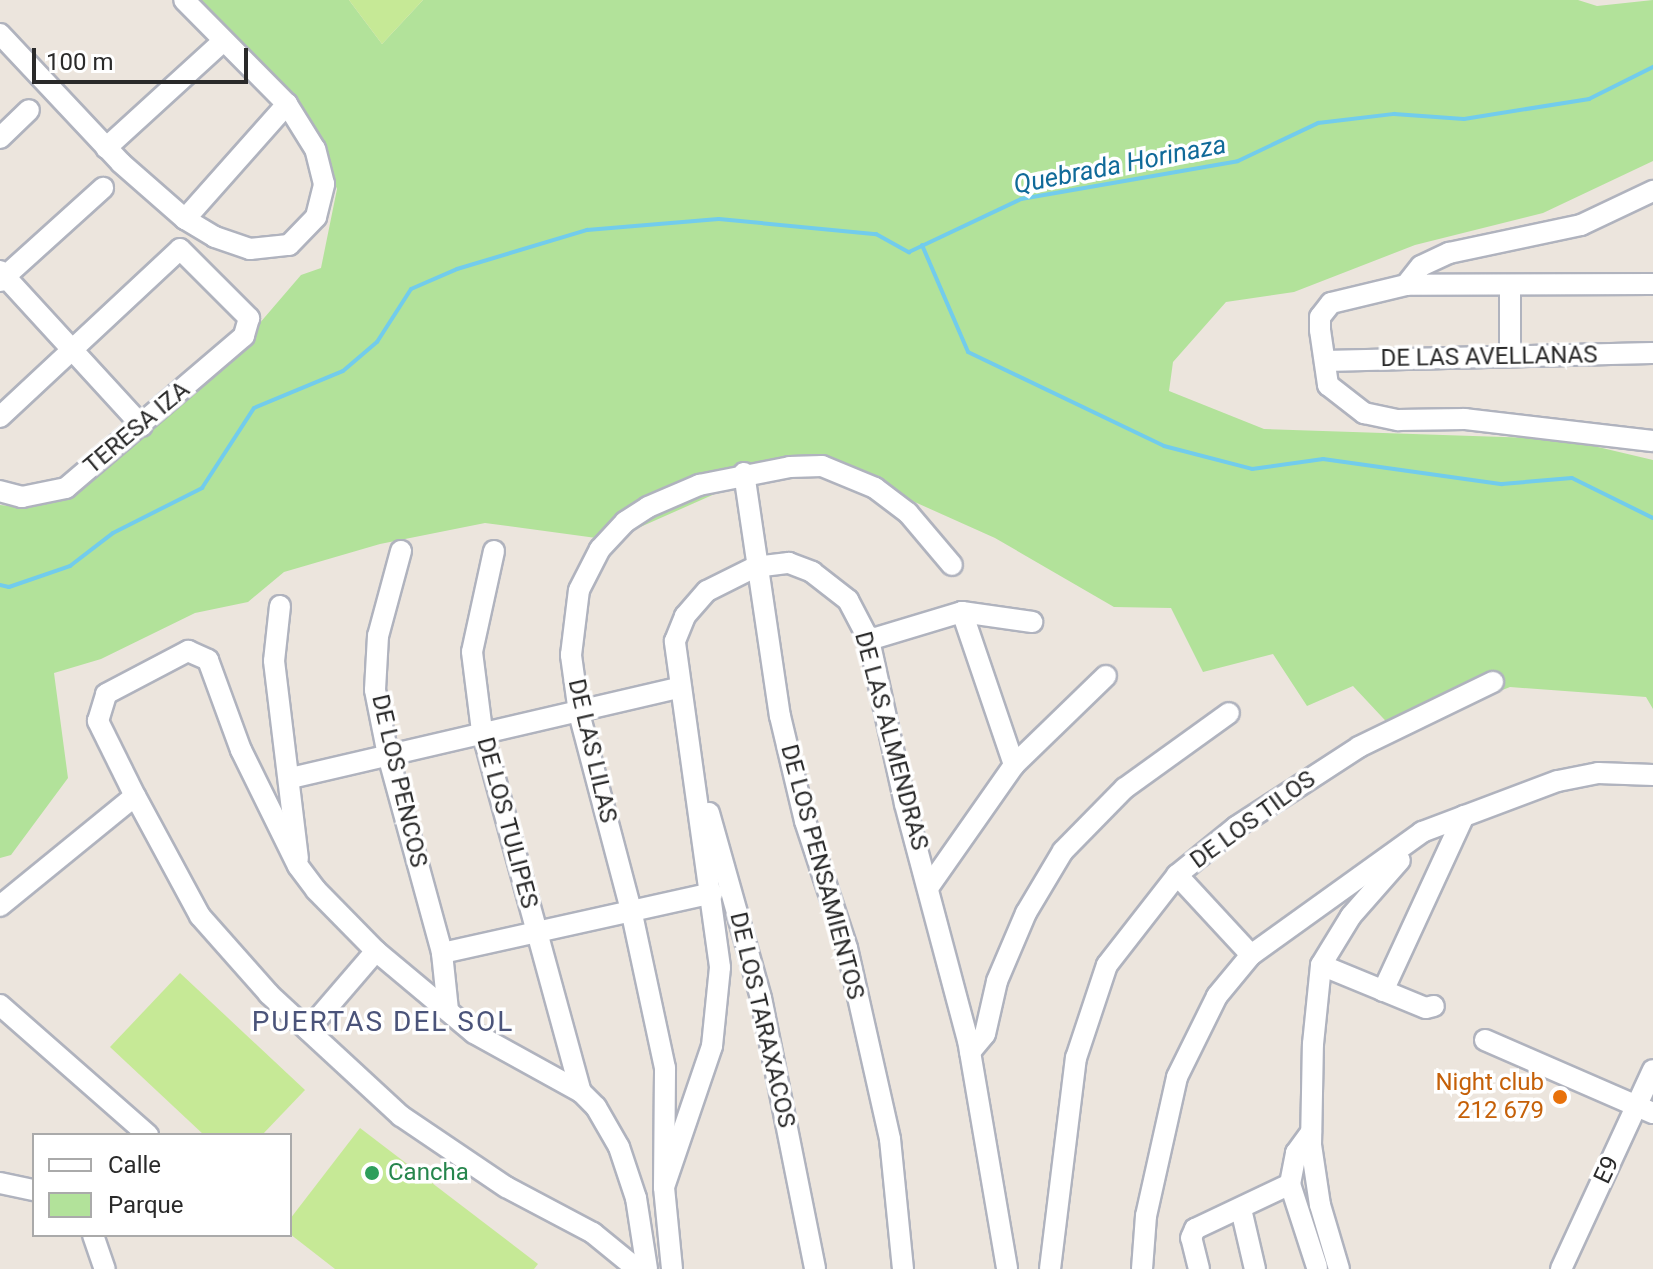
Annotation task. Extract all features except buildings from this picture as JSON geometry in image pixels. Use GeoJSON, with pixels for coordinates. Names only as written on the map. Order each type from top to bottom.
{"type":"FeatureCollection","features":[{"type":"Feature","properties":{"kind":"street"},"geometry":{"type":"LineString","coordinates":[[0,34],[106,148],[185,219],[215,237],[250,249],[289,245],[316,217],[324,184],[315,149],[287,104],[184,0]]}},
{"type":"Feature","properties":{"kind":"street"},"geometry":{"type":"LineString","coordinates":[[106,148],[223,41]]}},
{"type":"Feature","properties":{"kind":"street"},"geometry":{"type":"LineString","coordinates":[[185,219],[287,104]]}},
{"type":"Feature","properties":{"kind":"street"},"geometry":{"type":"LineString","coordinates":[[0,138],[29,110]]}},
{"type":"Feature","properties":{"kind":"street"},"geometry":{"type":"LineString","coordinates":[[103,188],[2,276],[142,426]]}},
{"type":"Feature","properties":{"kind":"street"},"geometry":{"type":"LineString","coordinates":[[1406,285],[1421,266],[1449,253],[1581,225],[1653,191]]}},
{"type":"Feature","properties":{"kind":"street","name":"TERESA IZA"},"geometry":{"type":"LineString","coordinates":[[0,491],[22,497],[66,488],[244,336],[249,318],[180,249],[72,349]]}},
{"type":"Feature","properties":{"kind":"street"},"geometry":{"type":"LineString","coordinates":[[1653,284],[1510,287],[1406,285],[1324,307],[1320,330],[1328,385],[1339,397],[1364,413],[1388,419],[1465,419],[1653,441]]}},
{"type":"Feature","properties":{"kind":"street"},"geometry":{"type":"LineString","coordinates":[[1510,287],[1510,356]]}},
{"type":"Feature","properties":{"kind":"street"},"geometry":{"type":"LineString","coordinates":[[0,417],[72,349]]}},
{"type":"Feature","properties":{"kind":"street","name":"DE LAS AVELLANAS"},"geometry":{"type":"LineString","coordinates":[[1325,361],[1653,353]]}},
{"type":"Feature","properties":{"kind":"street","name":"DE LAS LILAS"},"geometry":{"type":"LineString","coordinates":[[672,1269],[664,1187],[665,1068],[631,910],[579,713],[571,655],[579,590],[600,549],[625,522],[648,507],[680,491],[744,473],[822,466],[845,472],[908,513],[952,565]]}},
{"type":"Feature","properties":{"kind":"street","name":"DE LOS PENSAMIENTOS"},"geometry":{"type":"LineString","coordinates":[[744,473],[755,567],[780,716],[805,821],[847,948],[890,1139],[903,1269]]}},
{"type":"Feature","properties":{"kind":"street","name":"DE LOS PENCOS"},"geometry":{"type":"LineString","coordinates":[[401,551],[378,636],[375,690],[388,755],[442,953],[448,1010]]}},
{"type":"Feature","properties":{"kind":"street","name":"DE LOS TULIPES"},"geometry":{"type":"LineString","coordinates":[[494,551],[472,652],[482,731],[581,1092]]}},
{"type":"Feature","properties":{"kind":"street","name":"DE LAS ALMENDRAS"},"geometry":{"type":"LineString","coordinates":[[664,1187],[716,1021],[720,967],[695,775],[679,688],[675,641],[685,616],[707,591],[755,567],[789,563],[812,572],[848,600],[869,640],[905,804],[930,885],[970,1052],[1007,1269]]}},
{"type":"Feature","properties":{"kind":"street"},"geometry":{"type":"LineString","coordinates":[[280,606],[274,661],[291,778],[298,866]]}},
{"type":"Feature","properties":{"kind":"street"},"geometry":{"type":"LineString","coordinates":[[869,640],[962,612],[1032,622]]}},
{"type":"Feature","properties":{"kind":"street"},"geometry":{"type":"LineString","coordinates":[[962,612],[1014,765]]}},
{"type":"Feature","properties":{"kind":"street"},"geometry":{"type":"LineString","coordinates":[[637,1269],[593,1233],[506,1187],[401,1116],[308,1030],[200,916],[98,721],[106,694],[188,651],[201,654],[215,672],[241,750],[298,866],[376,951],[474,1033],[581,1092],[608,1124],[636,1198],[647,1269]]}},
{"type":"Feature","properties":{"kind":"street"},"geometry":{"type":"LineString","coordinates":[[930,885],[1014,765],[1106,676]]}},
{"type":"Feature","properties":{"kind":"street","name":"DE LOS TILOS"},"geometry":{"type":"LineString","coordinates":[[1050,1269],[1076,1058],[1096,988],[1177,875],[1236,827],[1359,747],[1493,682]]}},
{"type":"Feature","properties":{"kind":"street"},"geometry":{"type":"LineString","coordinates":[[291,778],[482,731],[579,713],[679,688]]}},
{"type":"Feature","properties":{"kind":"street"},"geometry":{"type":"LineString","coordinates":[[970,1052],[985,1034],[997,981],[1026,913],[1063,851],[1125,788],[1229,713]]}},
{"type":"Feature","properties":{"kind":"street"},"geometry":{"type":"LineString","coordinates":[[1142,1269],[1146,1216],[1177,1077],[1217,996],[1251,955],[1422,832],[1558,781],[1598,773],[1653,775]]}},
{"type":"Feature","properties":{"kind":"street","name":"DE LOS TARAXACOS"},"geometry":{"type":"LineString","coordinates":[[695,775],[719,841],[761,998],[815,1269]]}},
{"type":"Feature","properties":{"kind":"street"},"geometry":{"type":"LineString","coordinates":[[0,906],[135,796]]}},
{"type":"Feature","properties":{"kind":"street"},"geometry":{"type":"LineString","coordinates":[[1383,991],[1464,816]]}},
{"type":"Feature","properties":{"kind":"street"},"geometry":{"type":"LineString","coordinates":[[1339,1269],[1320,1205],[1311,1132],[1313,1044],[1321,965],[1351,916],[1422,832]]}},
{"type":"Feature","properties":{"kind":"street"},"geometry":{"type":"LineString","coordinates":[[1177,875],[1251,955]]}},
{"type":"Feature","properties":{"kind":"street"},"geometry":{"type":"LineString","coordinates":[[442,953],[534,928],[712,893]]}},
{"type":"Feature","properties":{"kind":"street"},"geometry":{"type":"LineString","coordinates":[[308,1030],[376,951]]}},
{"type":"Feature","properties":{"kind":"street"},"geometry":{"type":"LineString","coordinates":[[1321,965],[1426,1008],[1434,1006]]}},
{"type":"Feature","properties":{"kind":"street"},"geometry":{"type":"LineString","coordinates":[[0,1005],[146,1133]]}},
{"type":"Feature","properties":{"kind":"street"},"geometry":{"type":"LineString","coordinates":[[1485,1040],[1645,1110]]}},
{"type":"Feature","properties":{"kind":"street","name":"E9"},"geometry":{"type":"LineString","coordinates":[[1561,1269],[1645,1110],[1653,1070]]}},
{"type":"Feature","properties":{"kind":"street"},"geometry":{"type":"LineString","coordinates":[[1311,1132],[1296,1153],[1290,1184],[1317,1267]]}},
{"type":"Feature","properties":{"kind":"street"},"geometry":{"type":"LineString","coordinates":[[0,1183],[32,1190]]}},
{"type":"Feature","properties":{"kind":"street"},"geometry":{"type":"LineString","coordinates":[[1199,1269],[1191,1238],[1195,1229],[1290,1184]]}},
{"type":"Feature","properties":{"kind":"street"},"geometry":{"type":"LineString","coordinates":[[1241,1209],[1255,1269]]}},
{"type":"Feature","properties":{"kind":"street"},"geometry":{"type":"LineString","coordinates":[[94,1237],[105,1269]]}},
{"type":"Feature","properties":{"kind":"green space"},"geometry":{"type":"Polygon","coordinates":[[[199,0],[349,0],[382,44],[423,0],[1578,0],[1597,6],[1653,0],[1653,161],[1543,213],[1415,245],[1294,292],[1226,302],[1173,362],[1169,391],[1264,429],[1564,439],[1653,460],[1653,709],[1646,697],[1510,687],[1396,732],[1353,686],[1307,706],[1273,654],[1203,672],[1171,608],[1114,607],[995,538],[841,469],[744,481],[611,540],[485,523],[380,544],[284,572],[248,602],[195,613],[101,659],[54,673],[68,778],[11,855],[0,858],[0,505],[30,508],[70,484],[253,331],[301,275],[321,268],[337,189],[298,100],[199,0]]]}},
{"type":"Feature","properties":{"kind":"green space"},"geometry":{"type":"Polygon","coordinates":[[[349,0],[423,0],[382,44],[349,0]]]}},
{"type":"Feature","properties":{"kind":"green space"},"geometry":{"type":"Polygon","coordinates":[[[180,973],[305,1090],[264,1133],[202,1133],[110,1047],[180,973]]]}},
{"type":"Feature","properties":{"kind":"green space","name":"Cancha"},"geometry":{"type":"Polygon","coordinates":[[[360,1128],[538,1264],[534,1269],[335,1269],[292,1236],[292,1216],[360,1128]]]}},
{"type":"Feature","properties":{"kind":"waterway","name":"Quebrada Horinaza"},"geometry":{"type":"LineString","coordinates":[[0,585],[9,587],[70,566],[113,533],[202,488],[254,408],[343,371],[377,342],[411,289],[457,269],[587,230],[719,219],[876,234],[909,252],[1021,199],[1238,161],[1318,123],[1394,114],[1464,119],[1589,99],[1653,67]]}},
{"type":"Feature","properties":{"kind":"waterway"},"geometry":{"type":"LineString","coordinates":[[922,245],[968,352],[1164,446],[1252,469],[1323,459],[1502,484],[1572,478],[1653,518]]}},
{"type":"Feature","properties":{"kind":"place","name":"Night club 212 679"},"geometry":{"type":"Point","coordinates":[1560,1097]}},
{"type":"Feature","properties":{"kind":"place","name":"Cancha"},"geometry":{"type":"Point","coordinates":[372,1173]}},
{"type":"Feature","properties":{"kind":"district","name":"PUERTAS DEL SOL"},"geometry":{"type":"Point","coordinates":[383,1022]}}]}
